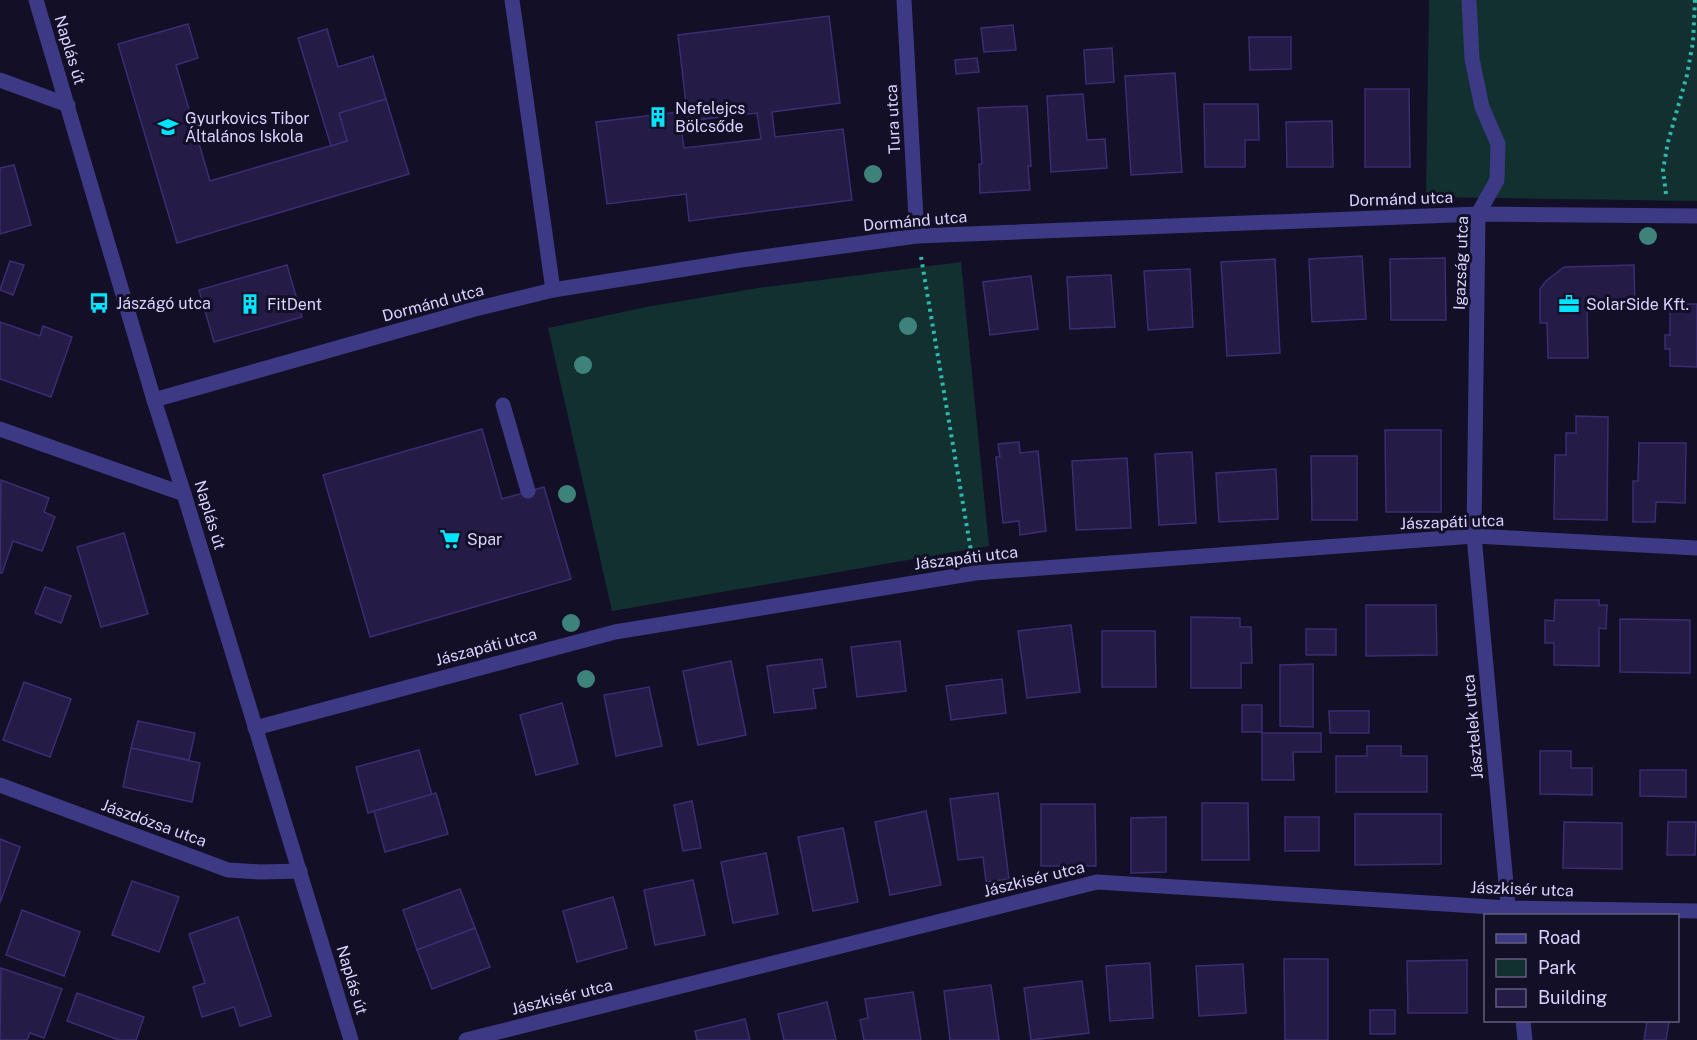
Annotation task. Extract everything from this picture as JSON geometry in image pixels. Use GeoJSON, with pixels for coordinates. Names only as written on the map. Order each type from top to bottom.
{"type":"FeatureCollection","features":[{"type":"Feature","properties":{"kind":"street","name":"Naplás út"},"geometry":{"type":"LineString","coordinates":[[36,0],[154,400],[351,1040]]}},
{"type":"Feature","properties":{"kind":"street"},"geometry":{"type":"LineString","coordinates":[[512,0],[553,290]]}},
{"type":"Feature","properties":{"kind":"street","name":"Tura utca"},"geometry":{"type":"LineString","coordinates":[[904,0],[917,236]]}},
{"type":"Feature","properties":{"kind":"street","name":"Igazság utca"},"geometry":{"type":"LineString","coordinates":[[1469,0],[1472,59],[1482,107],[1498,144],[1497,180],[1478,214],[1474,536]]}},
{"type":"Feature","properties":{"kind":"street"},"geometry":{"type":"LineString","coordinates":[[0,80],[68,105]]}},
{"type":"Feature","properties":{"kind":"street","name":"Dormánd utca"},"geometry":{"type":"LineString","coordinates":[[154,400],[475,309],[553,290],[741,260],[917,236],[1478,214],[1697,216]]}},
{"type":"Feature","properties":{"kind":"street"},"geometry":{"type":"LineString","coordinates":[[503,405],[528,491]]}},
{"type":"Feature","properties":{"kind":"street"},"geometry":{"type":"LineString","coordinates":[[0,429],[184,494]]}},
{"type":"Feature","properties":{"kind":"street","name":"Jászapáti utca"},"geometry":{"type":"LineString","coordinates":[[255,728],[615,632],[975,573],[1474,536],[1697,548]]}},
{"type":"Feature","properties":{"kind":"street","name":"Jásztelek utca"},"geometry":{"type":"LineString","coordinates":[[1474,536],[1508,912]]}},
{"type":"Feature","properties":{"kind":"street","name":"Jászdózsa utca"},"geometry":{"type":"LineString","coordinates":[[0,785],[228,870],[300,871]]}},
{"type":"Feature","properties":{"kind":"street","name":"Jászkisér utca"},"geometry":{"type":"LineString","coordinates":[[466,1040],[1097,882],[1508,912],[1697,911]]}},
{"type":"Feature","properties":{"kind":"street"},"geometry":{"type":"LineString","coordinates":[[1523,1022],[1526,1040]]}},
{"type":"Feature","properties":{"kind":"path"},"geometry":{"type":"LineString","coordinates":[[1670,215],[1663,170],[1668,142],[1687,75],[1693,42],[1695,0]]}},
{"type":"Feature","properties":{"kind":"path"},"geometry":{"type":"LineString","coordinates":[[917,236],[975,573]]}},
{"type":"Feature","properties":{"kind":"green space"},"geometry":{"type":"Polygon","coordinates":[[[1429,0],[1697,0],[1697,201],[1426,197],[1429,0]]]}},
{"type":"Feature","properties":{"kind":"green space"},"geometry":{"type":"Polygon","coordinates":[[[961,262],[989,546],[612,611],[548,328],[646,307],[758,288],[961,262]]]}},
{"type":"Feature","properties":{"kind":"building","name":"Nefelejcs Bölcsőde"},"geometry":{"type":"Polygon","coordinates":[[[829,16],[840,103],[772,112],[775,137],[843,129],[852,200],[689,221],[686,194],[607,204],[596,122],[679,112],[684,148],[761,139],[757,113],[688,121],[678,35],[829,16]]]}},
{"type":"Feature","properties":{"kind":"building","name":"Gyurkovics Tibor Általános Iskola"},"geometry":{"type":"Polygon","coordinates":[[[188,24],[198,58],[176,65],[210,181],[347,141],[339,113],[386,99],[409,174],[177,243],[118,44],[188,24]]]}},
{"type":"Feature","properties":{"kind":"building"},"geometry":{"type":"Polygon","coordinates":[[[1013,25],[1016,50],[984,52],[981,28],[1013,25]]]}},
{"type":"Feature","properties":{"kind":"building"},"geometry":{"type":"Polygon","coordinates":[[[327,29],[338,67],[373,56],[386,99],[339,113],[347,141],[331,146],[298,38],[327,29]]]}},
{"type":"Feature","properties":{"kind":"building"},"geometry":{"type":"Polygon","coordinates":[[[1249,37],[1291,37],[1291,69],[1250,70],[1249,37]]]}},
{"type":"Feature","properties":{"kind":"building"},"geometry":{"type":"Polygon","coordinates":[[[1112,48],[1114,82],[1086,84],[1084,50],[1112,48]]]}},
{"type":"Feature","properties":{"kind":"building"},"geometry":{"type":"Polygon","coordinates":[[[977,58],[979,72],[956,74],[955,60],[977,58]]]}},
{"type":"Feature","properties":{"kind":"building"},"geometry":{"type":"Polygon","coordinates":[[[1175,73],[1182,172],[1131,175],[1125,76],[1175,73]]]}},
{"type":"Feature","properties":{"kind":"building"},"geometry":{"type":"Polygon","coordinates":[[[1365,89],[1409,89],[1410,167],[1365,167],[1365,89]]]}},
{"type":"Feature","properties":{"kind":"building"},"geometry":{"type":"Polygon","coordinates":[[[1083,94],[1087,140],[1105,139],[1107,168],[1051,172],[1047,96],[1083,94]]]}},
{"type":"Feature","properties":{"kind":"building"},"geometry":{"type":"Polygon","coordinates":[[[1204,104],[1258,104],[1259,140],[1245,140],[1245,167],[1205,167],[1204,104]]]}},
{"type":"Feature","properties":{"kind":"building"},"geometry":{"type":"Polygon","coordinates":[[[1027,106],[1031,166],[1028,166],[1030,190],[980,193],[979,164],[982,164],[978,108],[1027,106]]]}},
{"type":"Feature","properties":{"kind":"building"},"geometry":{"type":"Polygon","coordinates":[[[1332,121],[1333,167],[1287,167],[1286,122],[1332,121]]]}},
{"type":"Feature","properties":{"kind":"building"},"geometry":{"type":"Polygon","coordinates":[[[14,165],[31,225],[0,234],[0,168],[14,165]]]}},
{"type":"Feature","properties":{"kind":"building"},"geometry":{"type":"Polygon","coordinates":[[[1362,256],[1366,319],[1312,322],[1309,259],[1362,256]]]}},
{"type":"Feature","properties":{"kind":"building"},"geometry":{"type":"Polygon","coordinates":[[[1445,258],[1446,320],[1391,320],[1390,259],[1445,258]]]}},
{"type":"Feature","properties":{"kind":"building"},"geometry":{"type":"Polygon","coordinates":[[[1275,259],[1280,353],[1227,356],[1221,262],[1275,259]]]}},
{"type":"Feature","properties":{"kind":"building"},"geometry":{"type":"Polygon","coordinates":[[[10,261],[24,265],[13,295],[0,290],[10,261]]]}},
{"type":"Feature","properties":{"kind":"building","name":"FitDent"},"geometry":{"type":"Polygon","coordinates":[[[287,265],[302,317],[214,342],[199,290],[287,265]]]}},
{"type":"Feature","properties":{"kind":"building"},"geometry":{"type":"Polygon","coordinates":[[[1634,265],[1635,310],[1587,311],[1588,358],[1548,358],[1547,323],[1540,323],[1540,289],[1546,281],[1564,267],[1634,265]]]}},
{"type":"Feature","properties":{"kind":"building"},"geometry":{"type":"Polygon","coordinates":[[[1190,269],[1193,327],[1148,330],[1144,271],[1190,269]]]}},
{"type":"Feature","properties":{"kind":"building"},"geometry":{"type":"Polygon","coordinates":[[[1111,275],[1115,327],[1070,329],[1067,277],[1111,275]]]}},
{"type":"Feature","properties":{"kind":"building"},"geometry":{"type":"Polygon","coordinates":[[[1031,276],[1038,329],[990,335],[983,282],[1031,276]]]}},
{"type":"Feature","properties":{"kind":"building"},"geometry":{"type":"Polygon","coordinates":[[[1670,304],[1697,304],[1697,367],[1670,366],[1670,349],[1665,349],[1665,335],[1670,335],[1670,304]]]}},
{"type":"Feature","properties":{"kind":"building"},"geometry":{"type":"Polygon","coordinates":[[[0,322],[40,336],[43,326],[72,337],[51,397],[0,379],[0,322]]]}},
{"type":"Feature","properties":{"kind":"building"},"geometry":{"type":"Polygon","coordinates":[[[1576,416],[1608,417],[1607,520],[1554,519],[1555,455],[1566,455],[1566,433],[1576,433],[1576,416]]]}},
{"type":"Feature","properties":{"kind":"building","name":"Spar"},"geometry":{"type":"Polygon","coordinates":[[[482,429],[502,499],[544,487],[571,579],[370,637],[323,475],[482,429]]]}},
{"type":"Feature","properties":{"kind":"building"},"geometry":{"type":"Polygon","coordinates":[[[1385,430],[1441,430],[1441,512],[1386,512],[1385,430]]]}},
{"type":"Feature","properties":{"kind":"building"},"geometry":{"type":"Polygon","coordinates":[[[1019,442],[1020,453],[1038,451],[1046,531],[1020,535],[1019,521],[1003,523],[996,457],[1000,457],[998,444],[1019,442]]]}},
{"type":"Feature","properties":{"kind":"building"},"geometry":{"type":"Polygon","coordinates":[[[1639,443],[1686,443],[1685,503],[1656,502],[1655,522],[1633,522],[1633,481],[1638,481],[1639,443]]]}},
{"type":"Feature","properties":{"kind":"building"},"geometry":{"type":"Polygon","coordinates":[[[1192,452],[1196,523],[1159,525],[1155,454],[1192,452]]]}},
{"type":"Feature","properties":{"kind":"building"},"geometry":{"type":"Polygon","coordinates":[[[1311,456],[1357,456],[1357,520],[1312,520],[1311,456]]]}},
{"type":"Feature","properties":{"kind":"building"},"geometry":{"type":"Polygon","coordinates":[[[1127,458],[1131,528],[1076,530],[1072,461],[1127,458]]]}},
{"type":"Feature","properties":{"kind":"building"},"geometry":{"type":"Polygon","coordinates":[[[1276,469],[1278,519],[1219,522],[1216,473],[1276,469]]]}},
{"type":"Feature","properties":{"kind":"building"},"geometry":{"type":"Polygon","coordinates":[[[1,480],[49,498],[44,512],[55,517],[42,551],[13,541],[2,573],[0,573],[1,480]]]}},
{"type":"Feature","properties":{"kind":"building"},"geometry":{"type":"Polygon","coordinates":[[[124,533],[148,614],[101,627],[77,547],[124,533]]]}},
{"type":"Feature","properties":{"kind":"building"},"geometry":{"type":"Polygon","coordinates":[[[45,587],[71,596],[61,623],[35,613],[45,587]]]}},
{"type":"Feature","properties":{"kind":"building"},"geometry":{"type":"Polygon","coordinates":[[[1555,600],[1599,600],[1599,605],[1607,605],[1606,629],[1599,628],[1599,666],[1554,665],[1554,643],[1545,643],[1545,620],[1554,621],[1555,600]]]}},
{"type":"Feature","properties":{"kind":"building"},"geometry":{"type":"Polygon","coordinates":[[[1366,605],[1436,605],[1437,655],[1366,656],[1366,605]]]}},
{"type":"Feature","properties":{"kind":"building"},"geometry":{"type":"Polygon","coordinates":[[[1191,617],[1240,618],[1240,627],[1251,627],[1252,663],[1241,663],[1241,688],[1191,688],[1191,617]]]}},
{"type":"Feature","properties":{"kind":"building"},"geometry":{"type":"Polygon","coordinates":[[[1620,619],[1690,620],[1690,673],[1620,672],[1620,619]]]}},
{"type":"Feature","properties":{"kind":"building"},"geometry":{"type":"Polygon","coordinates":[[[1071,625],[1080,692],[1027,698],[1018,631],[1071,625]]]}},
{"type":"Feature","properties":{"kind":"building"},"geometry":{"type":"Polygon","coordinates":[[[1306,629],[1336,629],[1336,655],[1306,655],[1306,629]]]}},
{"type":"Feature","properties":{"kind":"building"},"geometry":{"type":"Polygon","coordinates":[[[1102,631],[1155,631],[1156,687],[1102,687],[1102,631]]]}},
{"type":"Feature","properties":{"kind":"building"},"geometry":{"type":"Polygon","coordinates":[[[900,641],[906,691],[857,697],[851,647],[900,641]]]}},
{"type":"Feature","properties":{"kind":"building"},"geometry":{"type":"Polygon","coordinates":[[[822,659],[826,687],[813,689],[816,708],[774,713],[767,666],[822,659]]]}},
{"type":"Feature","properties":{"kind":"building"},"geometry":{"type":"Polygon","coordinates":[[[731,661],[746,735],[698,745],[683,671],[731,661]]]}},
{"type":"Feature","properties":{"kind":"building"},"geometry":{"type":"Polygon","coordinates":[[[1313,664],[1313,727],[1280,726],[1280,665],[1313,664]]]}},
{"type":"Feature","properties":{"kind":"building"},"geometry":{"type":"Polygon","coordinates":[[[1002,679],[1006,713],[951,720],[946,686],[1002,679]]]}},
{"type":"Feature","properties":{"kind":"building"},"geometry":{"type":"Polygon","coordinates":[[[24,682],[71,699],[50,757],[3,740],[24,682]]]}},
{"type":"Feature","properties":{"kind":"building"},"geometry":{"type":"Polygon","coordinates":[[[649,687],[662,746],[616,756],[604,695],[649,687]]]}},
{"type":"Feature","properties":{"kind":"building"},"geometry":{"type":"Polygon","coordinates":[[[562,703],[578,764],[536,775],[520,715],[562,703]]]}},
{"type":"Feature","properties":{"kind":"building"},"geometry":{"type":"Polygon","coordinates":[[[1242,705],[1262,705],[1262,732],[1242,732],[1242,705]]]}},
{"type":"Feature","properties":{"kind":"building"},"geometry":{"type":"Polygon","coordinates":[[[1329,711],[1369,711],[1369,733],[1330,733],[1329,711]]]}},
{"type":"Feature","properties":{"kind":"building"},"geometry":{"type":"Polygon","coordinates":[[[138,721],[195,733],[189,760],[131,748],[138,721]]]}},
{"type":"Feature","properties":{"kind":"building"},"geometry":{"type":"Polygon","coordinates":[[[1262,733],[1321,733],[1321,752],[1293,752],[1294,780],[1262,780],[1262,733]]]}},
{"type":"Feature","properties":{"kind":"building"},"geometry":{"type":"Polygon","coordinates":[[[1367,746],[1401,746],[1401,756],[1427,756],[1427,792],[1336,792],[1336,756],[1367,756],[1367,746]]]}},
{"type":"Feature","properties":{"kind":"building"},"geometry":{"type":"Polygon","coordinates":[[[131,748],[200,763],[192,802],[123,787],[131,748]]]}},
{"type":"Feature","properties":{"kind":"building"},"geometry":{"type":"Polygon","coordinates":[[[419,750],[432,795],[368,813],[356,767],[419,750]]]}},
{"type":"Feature","properties":{"kind":"building"},"geometry":{"type":"Polygon","coordinates":[[[1540,751],[1571,751],[1571,768],[1592,768],[1592,795],[1540,794],[1540,751]]]}},
{"type":"Feature","properties":{"kind":"building"},"geometry":{"type":"Polygon","coordinates":[[[1640,770],[1686,770],[1686,797],[1640,796],[1640,770]]]}},
{"type":"Feature","properties":{"kind":"building"},"geometry":{"type":"Polygon","coordinates":[[[436,793],[448,834],[385,852],[374,811],[436,793]]]}},
{"type":"Feature","properties":{"kind":"building"},"geometry":{"type":"Polygon","coordinates":[[[998,793],[1009,879],[986,882],[983,857],[958,860],[950,799],[998,793]]]}},
{"type":"Feature","properties":{"kind":"building"},"geometry":{"type":"Polygon","coordinates":[[[692,801],[701,848],[683,851],[674,805],[692,801]]]}},
{"type":"Feature","properties":{"kind":"building"},"geometry":{"type":"Polygon","coordinates":[[[1202,803],[1248,803],[1249,860],[1202,860],[1202,803]]]}},
{"type":"Feature","properties":{"kind":"building"},"geometry":{"type":"Polygon","coordinates":[[[1041,804],[1095,804],[1096,866],[1041,866],[1041,804]]]}},
{"type":"Feature","properties":{"kind":"building"},"geometry":{"type":"Polygon","coordinates":[[[926,811],[941,885],[890,895],[875,822],[926,811]]]}},
{"type":"Feature","properties":{"kind":"building"},"geometry":{"type":"Polygon","coordinates":[[[1355,814],[1441,814],[1441,864],[1355,865],[1355,814]]]}},
{"type":"Feature","properties":{"kind":"building"},"geometry":{"type":"Polygon","coordinates":[[[1166,817],[1166,872],[1131,873],[1131,818],[1166,817]]]}},
{"type":"Feature","properties":{"kind":"building"},"geometry":{"type":"Polygon","coordinates":[[[1285,817],[1319,817],[1319,851],[1285,851],[1285,817]]]}},
{"type":"Feature","properties":{"kind":"building"},"geometry":{"type":"Polygon","coordinates":[[[1564,822],[1622,823],[1622,869],[1563,868],[1564,822]]]}},
{"type":"Feature","properties":{"kind":"building"},"geometry":{"type":"Polygon","coordinates":[[[1668,822],[1696,822],[1695,855],[1667,855],[1668,822]]]}},
{"type":"Feature","properties":{"kind":"building"},"geometry":{"type":"Polygon","coordinates":[[[843,828],[858,902],[813,911],[798,837],[843,828]]]}},
{"type":"Feature","properties":{"kind":"building"},"geometry":{"type":"Polygon","coordinates":[[[0,839],[20,847],[0,903],[0,839]]]}},
{"type":"Feature","properties":{"kind":"building"},"geometry":{"type":"Polygon","coordinates":[[[766,853],[778,914],[733,923],[721,862],[766,853]]]}},
{"type":"Feature","properties":{"kind":"building"},"geometry":{"type":"Polygon","coordinates":[[[693,880],[705,935],[655,945],[644,890],[693,880]]]}},
{"type":"Feature","properties":{"kind":"building"},"geometry":{"type":"Polygon","coordinates":[[[132,881],[179,897],[159,952],[112,935],[132,881]]]}},
{"type":"Feature","properties":{"kind":"building"},"geometry":{"type":"Polygon","coordinates":[[[460,889],[475,928],[417,950],[403,910],[460,889]]]}},
{"type":"Feature","properties":{"kind":"building"},"geometry":{"type":"Polygon","coordinates":[[[613,897],[627,948],[577,962],[563,911],[613,897]]]}},
{"type":"Feature","properties":{"kind":"building"},"geometry":{"type":"Polygon","coordinates":[[[22,910],[80,932],[64,976],[6,955],[22,910]]]}},
{"type":"Feature","properties":{"kind":"building"},"geometry":{"type":"Polygon","coordinates":[[[238,917],[271,1016],[240,1026],[234,1007],[202,1017],[193,987],[205,983],[189,934],[238,917]]]}},
{"type":"Feature","properties":{"kind":"building"},"geometry":{"type":"Polygon","coordinates":[[[475,928],[490,967],[432,989],[417,950],[475,928]]]}},
{"type":"Feature","properties":{"kind":"building"},"geometry":{"type":"Polygon","coordinates":[[[1284,959],[1328,959],[1328,1040],[1285,1040],[1284,959]]]}},
{"type":"Feature","properties":{"kind":"building"},"geometry":{"type":"Polygon","coordinates":[[[1467,960],[1467,1013],[1408,1013],[1407,961],[1467,960]]]}},
{"type":"Feature","properties":{"kind":"building"},"geometry":{"type":"Polygon","coordinates":[[[1150,963],[1153,1018],[1110,1021],[1106,966],[1150,963]]]}},
{"type":"Feature","properties":{"kind":"building"},"geometry":{"type":"Polygon","coordinates":[[[1243,964],[1246,1013],[1199,1016],[1196,966],[1243,964]]]}},
{"type":"Feature","properties":{"kind":"building"},"geometry":{"type":"Polygon","coordinates":[[[1,968],[62,989],[44,1038],[30,1033],[27,1040],[0,1040],[1,968]]]}},
{"type":"Feature","properties":{"kind":"building"},"geometry":{"type":"Polygon","coordinates":[[[1082,981],[1089,1033],[1031,1040],[1024,988],[1082,981]]]}},
{"type":"Feature","properties":{"kind":"building"},"geometry":{"type":"Polygon","coordinates":[[[991,985],[999,1040],[950,1040],[944,991],[991,985]]]}},
{"type":"Feature","properties":{"kind":"building"},"geometry":{"type":"Polygon","coordinates":[[[913,992],[921,1040],[864,1040],[860,1020],[868,1018],[865,999],[913,992]]]}},
{"type":"Feature","properties":{"kind":"building"},"geometry":{"type":"Polygon","coordinates":[[[77,993],[144,1017],[136,1040],[119,1040],[67,1021],[77,993]]]}},
{"type":"Feature","properties":{"kind":"building"},"geometry":{"type":"Polygon","coordinates":[[[827,1002],[836,1040],[784,1040],[778,1014],[827,1002]]]}},
{"type":"Feature","properties":{"kind":"building"},"geometry":{"type":"Polygon","coordinates":[[[1370,1010],[1395,1010],[1395,1034],[1370,1034],[1370,1010]]]}},
{"type":"Feature","properties":{"kind":"building"},"geometry":{"type":"Polygon","coordinates":[[[745,1019],[750,1040],[697,1040],[695,1031],[745,1019]]]}},
{"type":"Feature","properties":{"kind":"building"},"geometry":{"type":"Polygon","coordinates":[[[1647,1022],[1669,1022],[1666,1040],[1644,1040],[1647,1022]]]}},
{"type":"Feature","properties":{"kind":"place","name":"Nefelejcs Bölcsőde"},"geometry":{"type":"Point","coordinates":[658,117]}},
{"type":"Feature","properties":{"kind":"place","name":"Gyurkovics Tibor Általános Iskola"},"geometry":{"type":"Point","coordinates":[168,127]}},
{"type":"Feature","properties":{"kind":"place","name":"Jászágó utca"},"geometry":{"type":"Point","coordinates":[99,303]}},
{"type":"Feature","properties":{"kind":"place","name":"FitDent"},"geometry":{"type":"Point","coordinates":[250,304]}},
{"type":"Feature","properties":{"kind":"place","name":"SolarSide Kft."},"geometry":{"type":"Point","coordinates":[1569,304]}},
{"type":"Feature","properties":{"kind":"place","name":"Spar"},"geometry":{"type":"Point","coordinates":[450,539]}}]}
